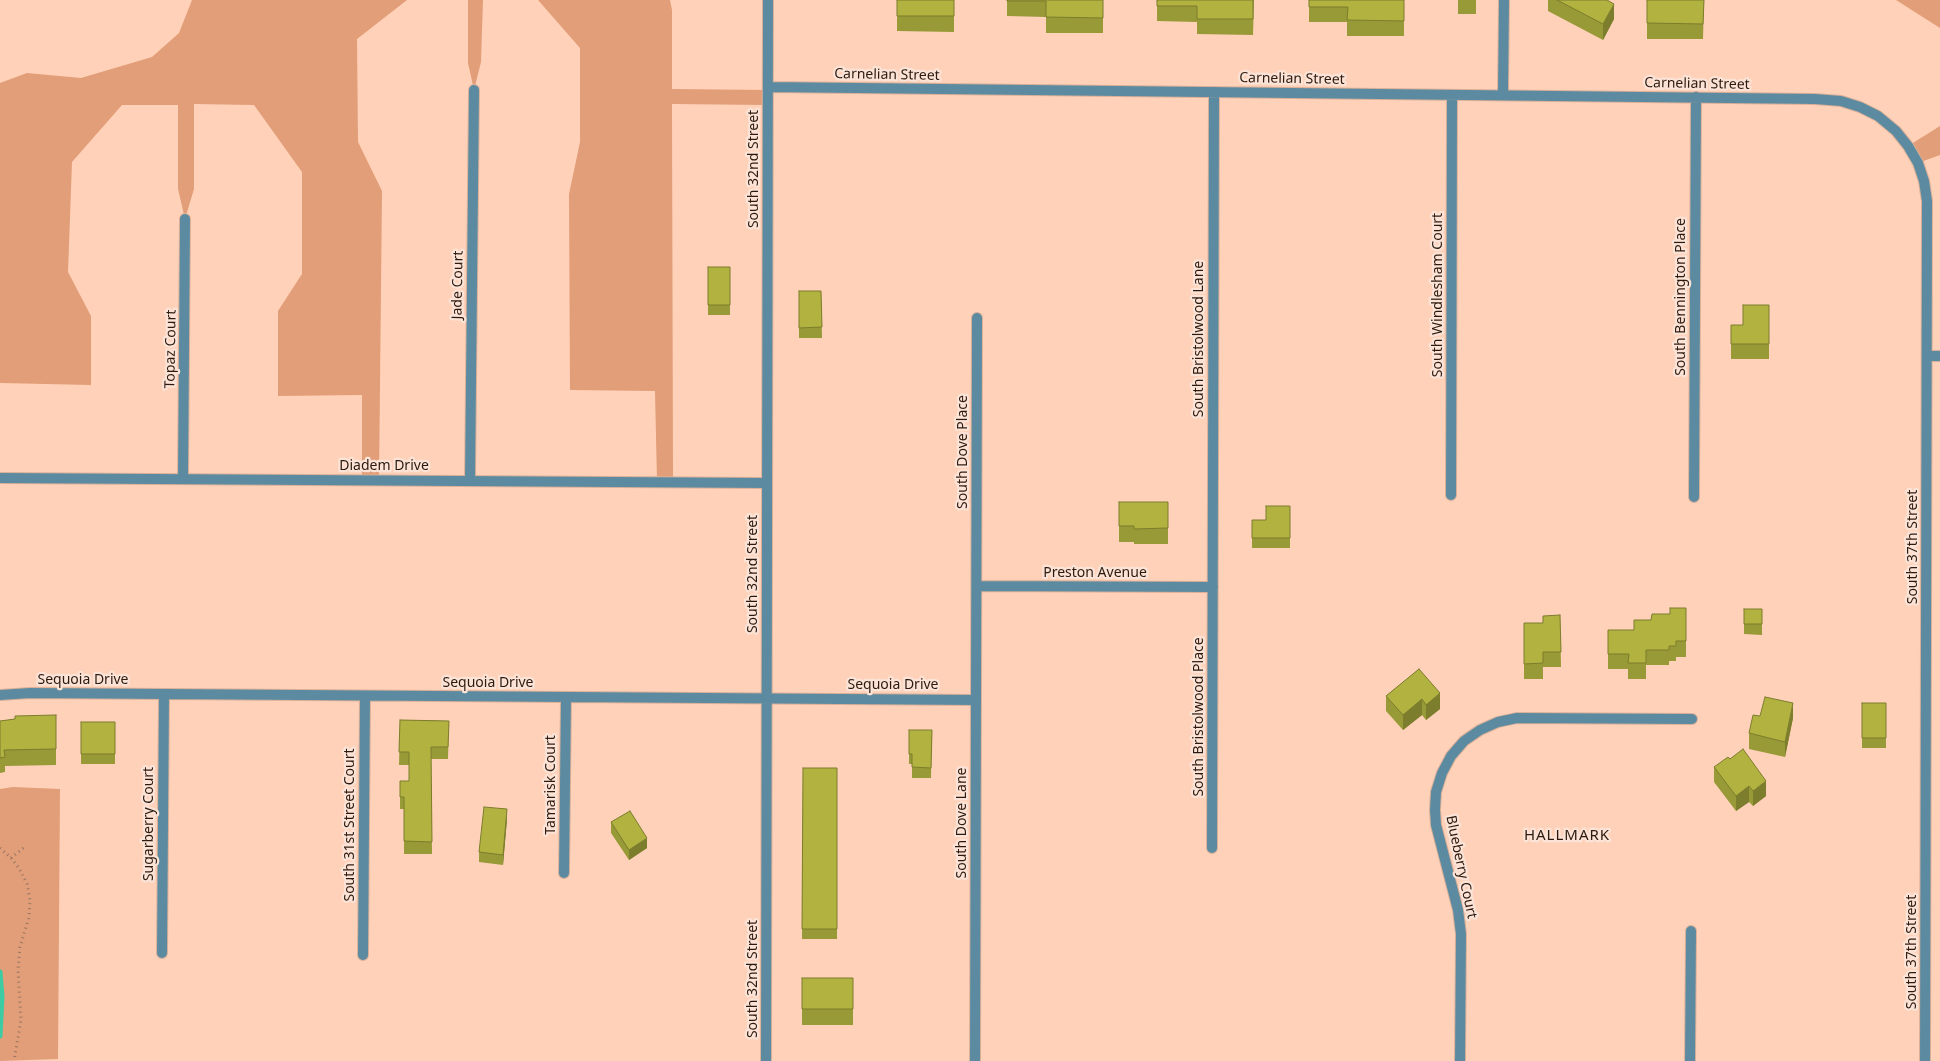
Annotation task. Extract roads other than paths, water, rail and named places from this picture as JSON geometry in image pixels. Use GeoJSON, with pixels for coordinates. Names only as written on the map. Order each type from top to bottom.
{"type":"FeatureCollection","features":[{"type":"Feature","properties":{"kind":"street","name":"South 32nd Street"},"geometry":{"type":"LineString","coordinates":[[766,1061],[768,0]]}},
{"type":"Feature","properties":{"kind":"street"},"geometry":{"type":"LineString","coordinates":[[1503,95],[1504,0]]}},
{"type":"Feature","properties":{"kind":"street","name":"Carnelian Street"},"geometry":{"type":"LineString","coordinates":[[768,87],[1815,99]]}},
{"type":"Feature","properties":{"kind":"street","name":"Jade Court"},"geometry":{"type":"LineString","coordinates":[[470,480],[474,90]]}},
{"type":"Feature","properties":{"kind":"street","name":"South Bristolwood Lane"},"geometry":{"type":"LineString","coordinates":[[1213,587],[1214,92]]}},
{"type":"Feature","properties":{"kind":"street","name":"South Windlesham Court"},"geometry":{"type":"LineString","coordinates":[[1451,495],[1452,95]]}},
{"type":"Feature","properties":{"kind":"street","name":"South Bennington Place"},"geometry":{"type":"LineString","coordinates":[[1694,497],[1696,97]]}},
{"type":"Feature","properties":{"kind":"street","name":"South 37th Street"},"geometry":{"type":"LineString","coordinates":[[1815,99],[1841,101],[1860,107],[1878,116],[1896,131],[1918,163],[1927,201],[1925,1061]]}},
{"type":"Feature","properties":{"kind":"street","name":"Topaz Court"},"geometry":{"type":"LineString","coordinates":[[183,479],[186,219]]}},
{"type":"Feature","properties":{"kind":"street","name":"South Dove Place"},"geometry":{"type":"LineString","coordinates":[[977,318],[977,586]]}},
{"type":"Feature","properties":{"kind":"street"},"geometry":{"type":"LineString","coordinates":[[1927,356],[1940,356]]}},
{"type":"Feature","properties":{"kind":"street","name":"Diadem Drive"},"geometry":{"type":"LineString","coordinates":[[0,478],[767,483]]}},
{"type":"Feature","properties":{"kind":"street","name":"Preston Avenue"},"geometry":{"type":"LineString","coordinates":[[977,586],[1213,587]]}},
{"type":"Feature","properties":{"kind":"street","name":"South Dove Lane"},"geometry":{"type":"LineString","coordinates":[[975,1061],[977,586]]}},
{"type":"Feature","properties":{"kind":"street","name":"South Bristolwood Place"},"geometry":{"type":"LineString","coordinates":[[1212,848],[1213,587]]}},
{"type":"Feature","properties":{"kind":"street","name":"Sequoia Drive"},"geometry":{"type":"LineString","coordinates":[[0,695],[30,693],[976,700]]}},
{"type":"Feature","properties":{"kind":"street","name":"Sugarberry Court"},"geometry":{"type":"LineString","coordinates":[[162,953],[164,694]]}},
{"type":"Feature","properties":{"kind":"street","name":"South 31st Street Court"},"geometry":{"type":"LineString","coordinates":[[363,955],[365,696]]}},
{"type":"Feature","properties":{"kind":"street","name":"Tamarisk Court"},"geometry":{"type":"LineString","coordinates":[[564,873],[566,697]]}},
{"type":"Feature","properties":{"kind":"street","name":"Blueberry Court"},"geometry":{"type":"LineString","coordinates":[[1460,1061],[1461,934],[1458,910],[1436,825],[1435,810],[1436,792],[1442,773],[1451,756],[1464,741],[1480,730],[1498,722],[1517,718],[1692,719]]}},
{"type":"Feature","properties":{"kind":"street"},"geometry":{"type":"LineString","coordinates":[[1690,1061],[1691,931]]}},
{"type":"Feature","properties":{"kind":"waterway"},"geometry":{"type":"LineString","coordinates":[[0,972],[2,997],[0,1036]]}},
{"type":"Feature","properties":{"kind":"district","name":"HALLMARK"},"geometry":{"type":"Point","coordinates":[1567,836]}}]}
